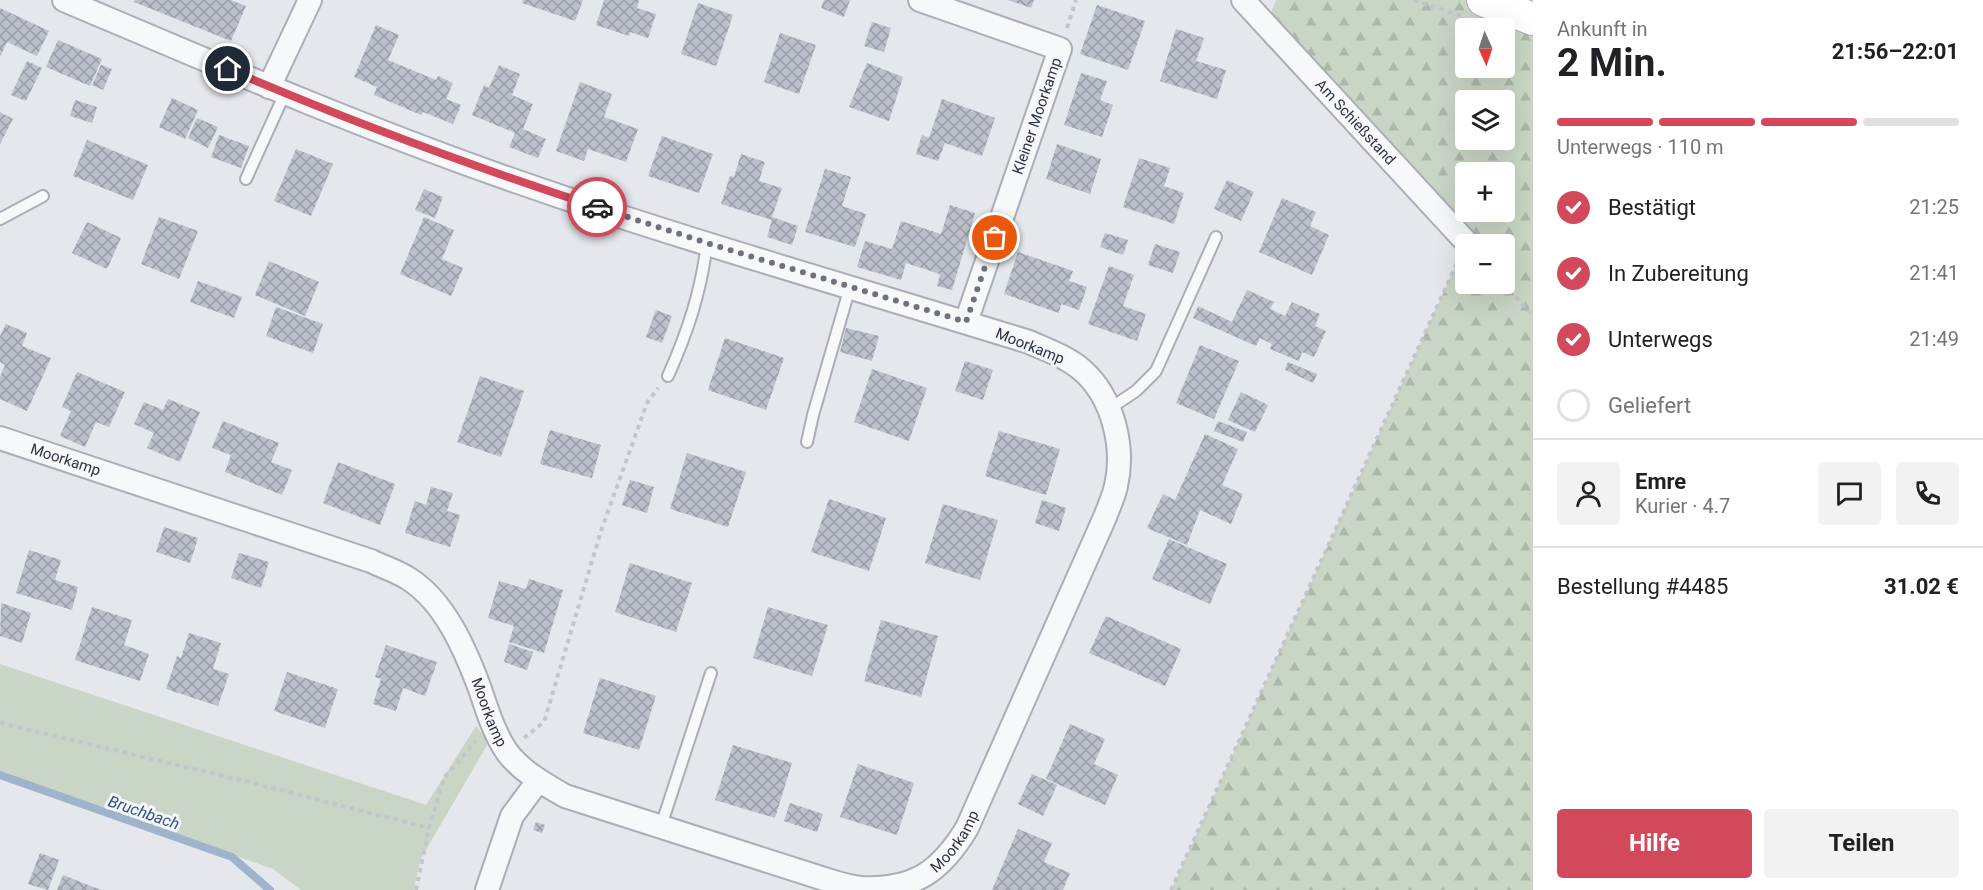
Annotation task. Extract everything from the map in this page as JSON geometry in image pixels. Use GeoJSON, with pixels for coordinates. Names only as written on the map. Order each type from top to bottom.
{"type":"FeatureCollection","features":[{"type":"Feature","properties":{"kind":"main road"},"geometry":{"type":"LineString","coordinates":[[1476,10],[1520,10]]}},
{"type":"Feature","properties":{"kind":"street","name":"Moorkamp"},"geometry":{"type":"LineString","coordinates":[[0,438],[371,561],[409,579],[435,603],[458,638],[492,722],[508,753],[538,781],[565,796],[821,878],[861,888],[889,888],[914,883],[952,853],[967,828],[1105,516],[1116,486],[1119,465],[1117,437],[1109,409],[1100,391],[1082,370],[1058,354],[1029,342],[707,243],[498,175],[277,90],[64,0]]}},
{"type":"Feature","properties":{"kind":"street"},"geometry":{"type":"LineString","coordinates":[[277,90],[310,0]]}},
{"type":"Feature","properties":{"kind":"street","name":"Kleiner Moorkamp"},"geometry":{"type":"LineString","coordinates":[[920,0],[1060,49],[966,322]]}},
{"type":"Feature","properties":{"kind":"street","name":"Am Schießstand"},"geometry":{"type":"LineString","coordinates":[[1243,0],[1458,234]]}},
{"type":"Feature","properties":{"kind":"street"},"geometry":{"type":"LineString","coordinates":[[487,890],[512,816],[538,781]]}},
{"type":"Feature","properties":{"kind":"lane"},"geometry":{"type":"LineString","coordinates":[[246,179],[277,90]]}},
{"type":"Feature","properties":{"kind":"lane"},"geometry":{"type":"LineString","coordinates":[[0,219],[42,196]]}},
{"type":"Feature","properties":{"kind":"lane"},"geometry":{"type":"LineString","coordinates":[[1109,409],[1136,391],[1156,371],[1216,237]]}},
{"type":"Feature","properties":{"kind":"lane"},"geometry":{"type":"LineString","coordinates":[[668,376],[683,341],[702,280],[707,243]]}},
{"type":"Feature","properties":{"kind":"lane"},"geometry":{"type":"LineString","coordinates":[[807,442],[850,287]]}},
{"type":"Feature","properties":{"kind":"lane"},"geometry":{"type":"LineString","coordinates":[[661,826],[711,673]]}},
{"type":"Feature","properties":{"kind":"path"},"geometry":{"type":"LineString","coordinates":[[1060,49],[1076,0]]}},
{"type":"Feature","properties":{"kind":"path"},"geometry":{"type":"LineString","coordinates":[[1414,0],[1476,10]]}},
{"type":"Feature","properties":{"kind":"path"},"geometry":{"type":"LineString","coordinates":[[1171,890],[1455,270]]}},
{"type":"Feature","properties":{"kind":"path"},"geometry":{"type":"LineString","coordinates":[[1513,294],[1533,315]]}},
{"type":"Feature","properties":{"kind":"path"},"geometry":{"type":"LineString","coordinates":[[508,753],[544,722],[601,531],[647,403],[668,376]]}},
{"type":"Feature","properties":{"kind":"path"},"geometry":{"type":"LineString","coordinates":[[416,890],[429,828],[444,778],[492,722]]}},
{"type":"Feature","properties":{"kind":"path"},"geometry":{"type":"LineString","coordinates":[[0,723],[245,781],[429,828]]}},
{"type":"Feature","properties":{"kind":"green space"},"geometry":{"type":"Polygon","coordinates":[[[1276,0],[1483,0],[1533,19],[1533,890],[1171,890],[1455,267],[1455,294],[1515,294],[1515,234],[1458,234],[1266,25],[1276,0]]]}},
{"type":"Feature","properties":{"kind":"green space"},"geometry":{"type":"Polygon","coordinates":[[[0,664],[426,805],[476,726],[489,742],[420,860],[414,890],[301,890],[273,869],[0,772],[0,664]]]}},
{"type":"Feature","properties":{"kind":"building"},"geometry":{"type":"Polygon","coordinates":[[[135,0],[231,0],[246,6],[231,41],[134,2],[135,0]]]}},
{"type":"Feature","properties":{"kind":"building"},"geometry":{"type":"Polygon","coordinates":[[[523,0],[583,0],[575,21],[522,3],[523,0]]]}},
{"type":"Feature","properties":{"kind":"building"},"geometry":{"type":"Polygon","coordinates":[[[604,0],[639,0],[637,8],[656,14],[648,38],[630,32],[629,36],[596,25],[604,0]]]}},
{"type":"Feature","properties":{"kind":"building"},"geometry":{"type":"Polygon","coordinates":[[[824,0],[850,0],[844,17],[821,8],[824,0]]]}},
{"type":"Feature","properties":{"kind":"building"},"geometry":{"type":"Polygon","coordinates":[[[1008,0],[1034,0],[1031,8],[1008,0]]]}},
{"type":"Feature","properties":{"kind":"building"},"geometry":{"type":"Polygon","coordinates":[[[698,3],[733,15],[716,66],[681,54],[698,3]]]}},
{"type":"Feature","properties":{"kind":"building"},"geometry":{"type":"Polygon","coordinates":[[[1097,5],[1145,21],[1128,70],[1080,54],[1097,5]]]}},
{"type":"Feature","properties":{"kind":"building"},"geometry":{"type":"Polygon","coordinates":[[[0,8],[49,31],[37,56],[7,42],[0,57],[0,8]]]}},
{"type":"Feature","properties":{"kind":"building"},"geometry":{"type":"Polygon","coordinates":[[[872,22],[891,28],[884,52],[864,46],[872,22]]]}},
{"type":"Feature","properties":{"kind":"building"},"geometry":{"type":"Polygon","coordinates":[[[376,25],[399,35],[388,60],[436,80],[438,76],[453,83],[446,99],[461,105],[453,124],[423,112],[421,115],[374,95],[377,87],[354,77],[376,25]]]}},
{"type":"Feature","properties":{"kind":"building"},"geometry":{"type":"Polygon","coordinates":[[[1176,29],[1204,38],[1196,61],[1226,70],[1217,99],[1160,81],[1176,29]]]}},
{"type":"Feature","properties":{"kind":"building"},"geometry":{"type":"Polygon","coordinates":[[[780,33],[816,45],[799,94],[764,82],[780,33]]]}},
{"type":"Feature","properties":{"kind":"building"},"geometry":{"type":"Polygon","coordinates":[[[58,40],[102,59],[90,86],[46,67],[58,40]]]}},
{"type":"Feature","properties":{"kind":"building"},"geometry":{"type":"Polygon","coordinates":[[[27,61],[42,68],[26,101],[11,95],[27,61]]]}},
{"type":"Feature","properties":{"kind":"building"},"geometry":{"type":"Polygon","coordinates":[[[867,63],[903,77],[889,121],[849,107],[867,63]]]}},
{"type":"Feature","properties":{"kind":"building"},"geometry":{"type":"Polygon","coordinates":[[[101,65],[112,69],[103,90],[92,85],[101,65]]]}},
{"type":"Feature","properties":{"kind":"building"},"geometry":{"type":"Polygon","coordinates":[[[499,65],[520,74],[512,95],[533,104],[523,129],[546,139],[538,158],[509,147],[515,133],[472,115],[484,85],[489,88],[499,65]]]}},
{"type":"Feature","properties":{"kind":"building"},"geometry":{"type":"Polygon","coordinates":[[[1081,73],[1107,81],[1100,100],[1113,105],[1102,137],[1064,125],[1081,73]]]}},
{"type":"Feature","properties":{"kind":"building"},"geometry":{"type":"Polygon","coordinates":[[[580,82],[612,94],[604,117],[638,129],[626,162],[588,149],[584,161],[556,151],[580,82]]]}},
{"type":"Feature","properties":{"kind":"building"},"geometry":{"type":"Polygon","coordinates":[[[172,98],[198,110],[185,139],[159,127],[172,98]]]}},
{"type":"Feature","properties":{"kind":"building"},"geometry":{"type":"Polygon","coordinates":[[[942,99],[995,118],[982,156],[945,143],[938,161],[916,154],[922,135],[929,138],[942,99]]]}},
{"type":"Feature","properties":{"kind":"building"},"geometry":{"type":"Polygon","coordinates":[[[75,100],[97,107],[92,123],[70,116],[75,100]]]}},
{"type":"Feature","properties":{"kind":"building"},"geometry":{"type":"Polygon","coordinates":[[[0,112],[13,119],[0,144],[0,112]]]}},
{"type":"Feature","properties":{"kind":"building"},"geometry":{"type":"Polygon","coordinates":[[[197,118],[218,127],[208,148],[188,138],[197,118]]]}},
{"type":"Feature","properties":{"kind":"building"},"geometry":{"type":"Polygon","coordinates":[[[219,135],[249,146],[241,168],[211,157],[219,135]]]}},
{"type":"Feature","properties":{"kind":"building"},"geometry":{"type":"Polygon","coordinates":[[[662,136],[713,154],[699,193],[648,176],[662,136]]]}},
{"type":"Feature","properties":{"kind":"building"},"geometry":{"type":"Polygon","coordinates":[[[87,140],[148,165],[133,200],[73,176],[87,140]]]}},
{"type":"Feature","properties":{"kind":"building"},"geometry":{"type":"Polygon","coordinates":[[[1057,144],[1101,159],[1090,194],[1046,179],[1057,144]]]}},
{"type":"Feature","properties":{"kind":"building"},"geometry":{"type":"Polygon","coordinates":[[[296,149],[333,164],[311,216],[274,201],[296,149]]]}},
{"type":"Feature","properties":{"kind":"building"},"geometry":{"type":"Polygon","coordinates":[[[741,154],[765,162],[759,181],[782,188],[772,217],[798,226],[792,245],[767,237],[772,220],[721,204],[730,176],[734,177],[741,154]]]}},
{"type":"Feature","properties":{"kind":"building"},"geometry":{"type":"Polygon","coordinates":[[[1139,158],[1170,168],[1164,186],[1184,193],[1174,224],[1123,207],[1139,158]]]}},
{"type":"Feature","properties":{"kind":"building"},"geometry":{"type":"Polygon","coordinates":[[[825,169],[851,177],[842,206],[866,214],[855,247],[805,232],[825,169]]]}},
{"type":"Feature","properties":{"kind":"building"},"geometry":{"type":"Polygon","coordinates":[[[1227,180],[1254,192],[1241,221],[1214,209],[1227,180]]]}},
{"type":"Feature","properties":{"kind":"building"},"geometry":{"type":"Polygon","coordinates":[[[424,189],[443,197],[435,218],[415,210],[424,189]]]}},
{"type":"Feature","properties":{"kind":"building"},"geometry":{"type":"Polygon","coordinates":[[[1282,198],[1316,212],[1310,226],[1329,235],[1312,275],[1259,252],[1282,198]]]}},
{"type":"Feature","properties":{"kind":"building"},"geometry":{"type":"Polygon","coordinates":[[[950,205],[975,213],[952,290],[937,286],[940,274],[906,263],[901,280],[857,267],[865,241],[892,249],[901,221],[941,234],[950,205]]]}},
{"type":"Feature","properties":{"kind":"building"},"geometry":{"type":"Polygon","coordinates":[[[159,217],[198,231],[179,279],[141,264],[159,217]]]}},
{"type":"Feature","properties":{"kind":"building"},"geometry":{"type":"Polygon","coordinates":[[[424,217],[454,230],[442,259],[463,268],[451,296],[400,274],[424,217]]]}},
{"type":"Feature","properties":{"kind":"building"},"geometry":{"type":"Polygon","coordinates":[[[87,222],[121,238],[107,269],[72,253],[87,222]]]}},
{"type":"Feature","properties":{"kind":"building"},"geometry":{"type":"Polygon","coordinates":[[[1105,233],[1128,240],[1123,255],[1100,247],[1105,233]]]}},
{"type":"Feature","properties":{"kind":"building"},"geometry":{"type":"Polygon","coordinates":[[[1155,244],[1180,252],[1173,273],[1148,265],[1155,244]]]}},
{"type":"Feature","properties":{"kind":"building"},"geometry":{"type":"Polygon","coordinates":[[[1018,252],[1073,271],[1069,281],[1087,287],[1079,310],[1061,304],[1059,313],[1004,294],[1018,252]]]}},
{"type":"Feature","properties":{"kind":"building"},"geometry":{"type":"Polygon","coordinates":[[[269,261],[319,282],[305,316],[255,295],[269,261]]]}},
{"type":"Feature","properties":{"kind":"building"},"geometry":{"type":"Polygon","coordinates":[[[1109,266],[1134,275],[1123,306],[1146,314],[1137,341],[1088,324],[1109,266]]]}},
{"type":"Feature","properties":{"kind":"building"},"geometry":{"type":"Polygon","coordinates":[[[198,281],[242,297],[234,318],[190,302],[198,281]]]}},
{"type":"Feature","properties":{"kind":"building"},"geometry":{"type":"Polygon","coordinates":[[[1247,290],[1274,302],[1270,309],[1285,316],[1292,302],[1320,314],[1315,326],[1326,331],[1314,357],[1302,352],[1299,361],[1270,349],[1272,344],[1260,338],[1256,346],[1193,318],[1198,306],[1232,322],[1247,290]]]}},
{"type":"Feature","properties":{"kind":"building"},"geometry":{"type":"Polygon","coordinates":[[[276,307],[323,324],[313,353],[266,336],[276,307]]]}},
{"type":"Feature","properties":{"kind":"building"},"geometry":{"type":"Polygon","coordinates":[[[656,310],[672,316],[662,343],[646,337],[656,310]]]}},
{"type":"Feature","properties":{"kind":"building"},"geometry":{"type":"Polygon","coordinates":[[[6,324],[27,333],[22,346],[51,358],[27,411],[0,399],[0,377],[5,365],[0,362],[0,336],[6,324]]]}},
{"type":"Feature","properties":{"kind":"building"},"geometry":{"type":"Polygon","coordinates":[[[846,328],[879,336],[872,361],[840,352],[846,328]]]}},
{"type":"Feature","properties":{"kind":"building"},"geometry":{"type":"Polygon","coordinates":[[[725,338],[784,358],[766,410],[708,390],[725,338]]]}},
{"type":"Feature","properties":{"kind":"building"},"geometry":{"type":"Polygon","coordinates":[[[1200,345],[1239,361],[1214,419],[1176,403],[1200,345]]]}},
{"type":"Feature","properties":{"kind":"building"},"geometry":{"type":"Polygon","coordinates":[[[965,361],[993,370],[983,400],[955,391],[965,361]]]}},
{"type":"Feature","properties":{"kind":"building"},"geometry":{"type":"Polygon","coordinates":[[[1288,362],[1317,374],[1313,383],[1285,370],[1288,362]]]}},
{"type":"Feature","properties":{"kind":"building"},"geometry":{"type":"Polygon","coordinates":[[[872,369],[927,388],[909,441],[854,422],[872,369]]]}},
{"type":"Feature","properties":{"kind":"building"},"geometry":{"type":"Polygon","coordinates":[[[77,372],[125,392],[109,427],[96,422],[85,447],[60,436],[71,411],[62,407],[77,372]]]}},
{"type":"Feature","properties":{"kind":"building"},"geometry":{"type":"Polygon","coordinates":[[[480,376],[524,391],[501,457],[457,442],[480,376]]]}},
{"type":"Feature","properties":{"kind":"building"},"geometry":{"type":"Polygon","coordinates":[[[1241,392],[1268,405],[1255,432],[1228,420],[1241,392]]]}},
{"type":"Feature","properties":{"kind":"building"},"geometry":{"type":"Polygon","coordinates":[[[168,399],[200,412],[180,462],[147,448],[154,433],[134,424],[144,402],[163,410],[168,399]]]}},
{"type":"Feature","properties":{"kind":"building"},"geometry":{"type":"Polygon","coordinates":[[[223,421],[279,443],[271,462],[292,470],[282,495],[225,472],[231,455],[212,448],[223,421]]]}},
{"type":"Feature","properties":{"kind":"building"},"geometry":{"type":"Polygon","coordinates":[[[1218,421],[1247,432],[1243,442],[1214,431],[1218,421]]]}},
{"type":"Feature","properties":{"kind":"building"},"geometry":{"type":"Polygon","coordinates":[[[550,430],[601,445],[592,478],[540,464],[550,430]]]}},
{"type":"Feature","properties":{"kind":"building"},"geometry":{"type":"Polygon","coordinates":[[[999,431],[1060,449],[1046,495],[985,476],[999,431]]]}},
{"type":"Feature","properties":{"kind":"building"},"geometry":{"type":"Polygon","coordinates":[[[1205,434],[1238,449],[1222,485],[1243,494],[1231,524],[1200,510],[1187,545],[1147,528],[1163,494],[1175,500],[1205,434]]]}},
{"type":"Feature","properties":{"kind":"building"},"geometry":{"type":"Polygon","coordinates":[[[687,453],[746,472],[728,527],[670,509],[687,453]]]}},
{"type":"Feature","properties":{"kind":"building"},"geometry":{"type":"Polygon","coordinates":[[[338,462],[395,484],[380,525],[323,503],[338,462]]]}},
{"type":"Feature","properties":{"kind":"building"},"geometry":{"type":"Polygon","coordinates":[[[630,480],[654,487],[647,513],[622,505],[630,480]]]}},
{"type":"Feature","properties":{"kind":"building"},"geometry":{"type":"Polygon","coordinates":[[[431,487],[453,493],[447,511],[460,515],[450,547],[405,533],[415,501],[426,505],[431,487]]]}},
{"type":"Feature","properties":{"kind":"building"},"geometry":{"type":"Polygon","coordinates":[[[829,499],[886,518],[869,571],[811,552],[829,499]]]}},
{"type":"Feature","properties":{"kind":"building"},"geometry":{"type":"Polygon","coordinates":[[[1042,500],[1066,508],[1059,531],[1035,523],[1042,500]]]}},
{"type":"Feature","properties":{"kind":"building"},"geometry":{"type":"Polygon","coordinates":[[[943,504],[998,520],[980,580],[925,563],[943,504]]]}},
{"type":"Feature","properties":{"kind":"building"},"geometry":{"type":"Polygon","coordinates":[[[164,527],[198,538],[190,563],[156,552],[164,527]]]}},
{"type":"Feature","properties":{"kind":"building"},"geometry":{"type":"Polygon","coordinates":[[[1169,539],[1227,564],[1210,604],[1152,579],[1169,539]]]}},
{"type":"Feature","properties":{"kind":"building"},"geometry":{"type":"Polygon","coordinates":[[[29,550],[61,560],[55,580],[78,587],[72,610],[16,593],[29,550]]]}},
{"type":"Feature","properties":{"kind":"building"},"geometry":{"type":"Polygon","coordinates":[[[239,553],[269,562],[261,588],[231,578],[239,553]]]}},
{"type":"Feature","properties":{"kind":"building"},"geometry":{"type":"Polygon","coordinates":[[[630,563],[692,583],[676,632],[615,612],[630,563]]]}},
{"type":"Feature","properties":{"kind":"building"},"geometry":{"type":"Polygon","coordinates":[[[529,579],[563,590],[544,653],[509,642],[514,626],[488,618],[499,581],[526,589],[529,579]]]}},
{"type":"Feature","properties":{"kind":"building"},"geometry":{"type":"Polygon","coordinates":[[[1,603],[31,613],[22,643],[0,636],[1,603]]]}},
{"type":"Feature","properties":{"kind":"building"},"geometry":{"type":"Polygon","coordinates":[[[92,607],[132,620],[124,645],[149,654],[140,681],[75,660],[92,607]]]}},
{"type":"Feature","properties":{"kind":"building"},"geometry":{"type":"Polygon","coordinates":[[[768,607],[828,625],[812,676],[753,658],[768,607]]]}},
{"type":"Feature","properties":{"kind":"building"},"geometry":{"type":"Polygon","coordinates":[[[1106,616],[1181,649],[1165,686],[1089,653],[1106,616]]]}},
{"type":"Feature","properties":{"kind":"building"},"geometry":{"type":"Polygon","coordinates":[[[881,620],[938,636],[921,697],[864,681],[881,620]]]}},
{"type":"Feature","properties":{"kind":"building"},"geometry":{"type":"Polygon","coordinates":[[[189,633],[221,643],[213,669],[229,674],[218,706],[166,689],[177,656],[181,658],[189,633]]]}},
{"type":"Feature","properties":{"kind":"building"},"geometry":{"type":"Polygon","coordinates":[[[509,644],[533,652],[527,670],[504,662],[509,644]]]}},
{"type":"Feature","properties":{"kind":"building"},"geometry":{"type":"Polygon","coordinates":[[[386,645],[437,662],[425,696],[403,688],[396,711],[373,704],[381,679],[375,677],[386,645]]]}},
{"type":"Feature","properties":{"kind":"building"},"geometry":{"type":"Polygon","coordinates":[[[287,672],[338,689],[325,728],[274,711],[287,672]]]}},
{"type":"Feature","properties":{"kind":"building"},"geometry":{"type":"Polygon","coordinates":[[[600,678],[656,696],[639,750],[583,733],[600,678]]]}},
{"type":"Feature","properties":{"kind":"building"},"geometry":{"type":"Polygon","coordinates":[[[1070,724],[1105,739],[1094,764],[1118,775],[1105,805],[1046,779],[1070,724]]]}},
{"type":"Feature","properties":{"kind":"building"},"geometry":{"type":"Polygon","coordinates":[[[733,745],[792,763],[775,818],[715,800],[733,745]]]}},
{"type":"Feature","properties":{"kind":"building"},"geometry":{"type":"Polygon","coordinates":[[[858,764],[914,783],[897,835],[840,817],[858,764]]]}},
{"type":"Feature","properties":{"kind":"building"},"geometry":{"type":"Polygon","coordinates":[[[1032,774],[1057,785],[1043,816],[1018,804],[1032,774]]]}},
{"type":"Feature","properties":{"kind":"building"},"geometry":{"type":"Polygon","coordinates":[[[790,803],[823,814],[817,832],[784,821],[790,803]]]}},
{"type":"Feature","properties":{"kind":"building"},"geometry":{"type":"Polygon","coordinates":[[[536,822],[545,825],[542,833],[533,830],[536,822]]]}},
{"type":"Feature","properties":{"kind":"building"},"geometry":{"type":"Polygon","coordinates":[[[1018,829],[1052,843],[1044,862],[1070,873],[1063,890],[992,890],[1018,829]]]}},
{"type":"Feature","properties":{"kind":"building"},"geometry":{"type":"Polygon","coordinates":[[[40,853],[59,860],[48,890],[28,884],[40,853]]]}},
{"type":"Feature","properties":{"kind":"building"},"geometry":{"type":"Polygon","coordinates":[[[63,875],[101,890],[57,890],[63,875]]]}},
{"type":"Feature","properties":{"kind":"waterway","name":"Bruchbach"},"geometry":{"type":"LineString","coordinates":[[0,775],[232,857],[270,890]]}},
{"type":"Feature","properties":{"kind":"way so far"},"geometry":{"type":"LineString","coordinates":[[597,207],[966,322],[995,238]]}},
{"type":"Feature","properties":{"kind":"route"},"geometry":{"type":"LineString","coordinates":[[228,69],[498,175],[597,207]]}}]}
